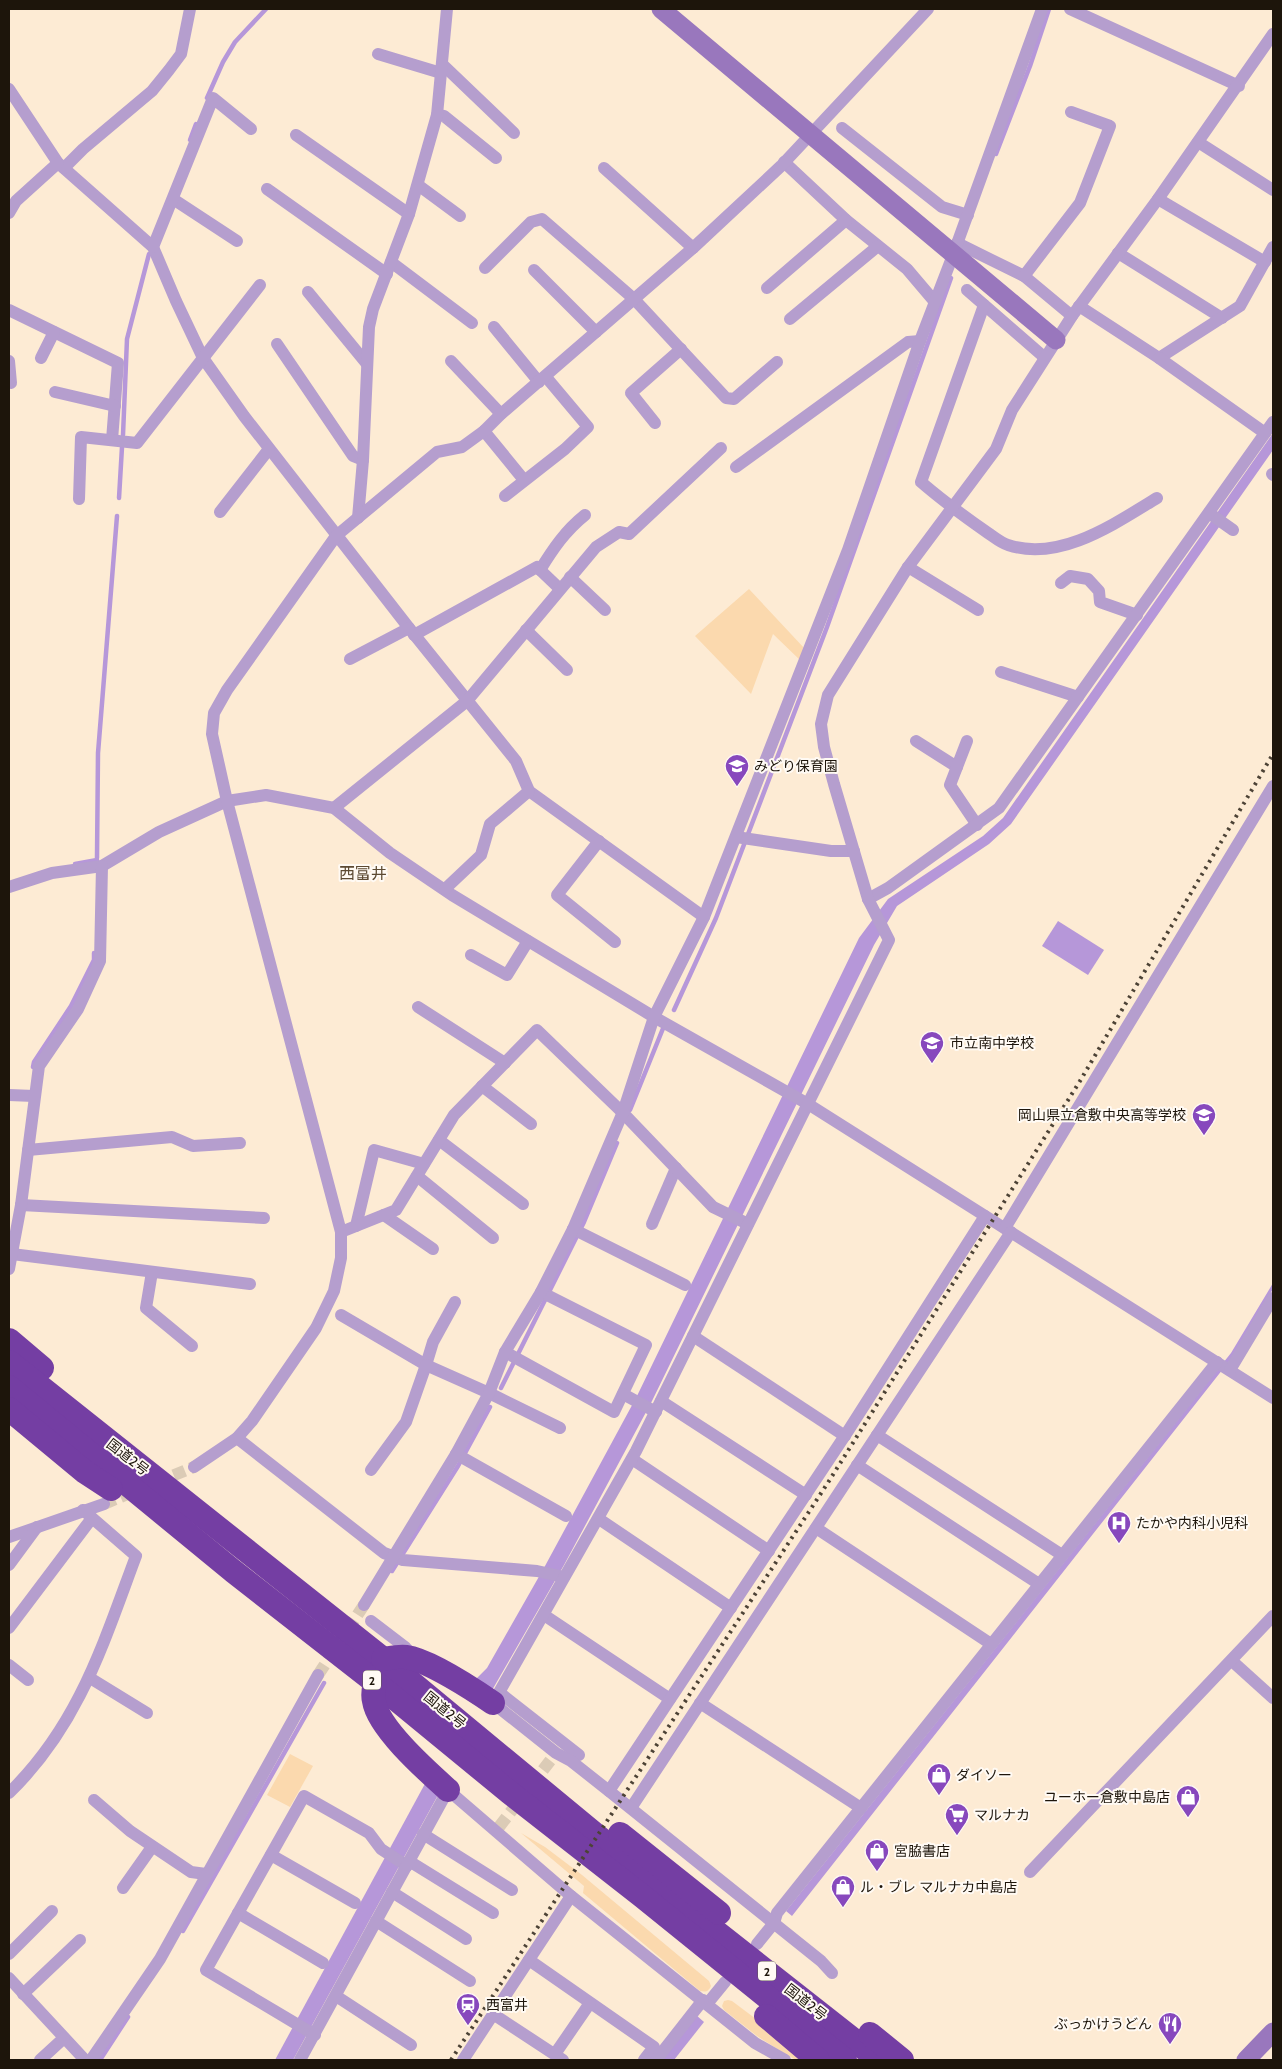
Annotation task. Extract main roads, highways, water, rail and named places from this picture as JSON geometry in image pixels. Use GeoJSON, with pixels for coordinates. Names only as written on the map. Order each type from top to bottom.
{"type":"FeatureCollection","features":[{"type":"Feature","properties":{"kind":"highway"},"geometry":{"type":"LineString","coordinates":[[9,1340],[149,1456],[171,1490]]}},
{"type":"Feature","properties":{"kind":"highway","name":"国道2号"},"geometry":{"type":"LineString","coordinates":[[9,1362],[432,1699],[846,2060]]}},
{"type":"Feature","properties":{"kind":"highway","name":"国道2号"},"geometry":{"type":"LineString","coordinates":[[9,1387],[233,1571],[375,1682],[509,1792],[648,1889],[879,2060]]}},
{"type":"Feature","properties":{"kind":"highway"},"geometry":{"type":"LineString","coordinates":[[9,1410],[86,1472],[233,1571]]}},
{"type":"Feature","properties":{"kind":"highway"},"geometry":{"type":"LineString","coordinates":[[383,1659],[405,1656],[416,1659],[496,1698]]}},
{"type":"Feature","properties":{"kind":"highway"},"geometry":{"type":"LineString","coordinates":[[375,1682],[374,1701],[376,1709],[383,1720],[410,1755],[448,1790]]}},
{"type":"Feature","properties":{"kind":"highway"},"geometry":{"type":"LineString","coordinates":[[432,1699],[536,1770],[625,1838],[902,2060]]}},
{"type":"Feature","properties":{"kind":"highway"},"geometry":{"type":"LineString","coordinates":[[509,1792],[549,1837],[818,2060]]}},
{"type":"Feature","properties":{"kind":"waterway"},"geometry":{"type":"LineString","coordinates":[[207,98],[223,62],[235,42],[266,9]]}},
{"type":"Feature","properties":{"kind":"waterway"},"geometry":{"type":"LineString","coordinates":[[996,154],[1030,66],[1049,9]]}},
{"type":"Feature","properties":{"kind":"waterway"},"geometry":{"type":"LineString","coordinates":[[190,140],[196,124]]}},
{"type":"Feature","properties":{"kind":"waterway"},"geometry":{"type":"LineString","coordinates":[[123,435],[127,339],[149,254]]}},
{"type":"Feature","properties":{"kind":"waterway"},"geometry":{"type":"LineString","coordinates":[[674,1010],[716,918],[827,627],[951,278]]}},
{"type":"Feature","properties":{"kind":"waterway"},"geometry":{"type":"LineString","coordinates":[[119,498],[122,447]]}},
{"type":"Feature","properties":{"kind":"waterway"},"geometry":{"type":"LineString","coordinates":[[97,858],[98,753],[117,516]]}},
{"type":"Feature","properties":{"kind":"waterway"},"geometry":{"type":"LineString","coordinates":[[75,864],[97,860]]}},
{"type":"Feature","properties":{"kind":"waterway"},"geometry":{"type":"LineString","coordinates":[[33,1067],[34,1062],[71,1006],[94,960],[94,953]]}},
{"type":"Feature","properties":{"kind":"waterway"},"geometry":{"type":"LineString","coordinates":[[630,1110],[664,1026]]}},
{"type":"Feature","properties":{"kind":"waterway"},"geometry":{"type":"LineString","coordinates":[[501,1388],[584,1222],[617,1143]]}},
{"type":"Feature","properties":{"kind":"waterway"},"geometry":{"type":"LineString","coordinates":[[392,1571],[458,1466],[490,1407]]}},
{"type":"Feature","properties":{"kind":"waterway"},"geometry":{"type":"LineString","coordinates":[[183,1931],[324,1683]]}},
{"type":"Feature","properties":{"kind":"waterway"},"geometry":{"type":"LineString","coordinates":[[100,2060],[128,2017]]}},
{"type":"Feature","properties":{"kind":"tunnel"},"geometry":{"type":"LineString","coordinates":[[157,1482],[194,1467]]}},
{"type":"Feature","properties":{"kind":"tunnel"},"geometry":{"type":"LineString","coordinates":[[104,1504],[139,1489]]}},
{"type":"Feature","properties":{"kind":"tunnel"},"geometry":{"type":"LineString","coordinates":[[318,1675],[364,1605]]}},
{"type":"Feature","properties":{"kind":"tunnel"},"geometry":{"type":"LineString","coordinates":[[499,1827],[553,1757]]}},
{"type":"Feature","properties":{"kind":"railway"},"geometry":{"type":"LineString","coordinates":[[451,2060],[829,1481],[1080,1081],[1273,754]]}},
{"type":"Feature","properties":{"kind":"place","name":"みどり保育園"},"geometry":{"type":"Point","coordinates":[737,787]}},
{"type":"Feature","properties":{"kind":"place","name":"市立南中学校"},"geometry":{"type":"Point","coordinates":[932,1064]}},
{"type":"Feature","properties":{"kind":"place","name":"岡山県立倉敷中央高等学校"},"geometry":{"type":"Point","coordinates":[1204,1136]}},
{"type":"Feature","properties":{"kind":"place","name":"たかや内科小児科"},"geometry":{"type":"Point","coordinates":[1119,1544]}},
{"type":"Feature","properties":{"kind":"place","name":"ダイソー"},"geometry":{"type":"Point","coordinates":[939,1796]}},
{"type":"Feature","properties":{"kind":"place","name":"ユーホー倉敷中島店"},"geometry":{"type":"Point","coordinates":[1188,1818]}},
{"type":"Feature","properties":{"kind":"place","name":"マルナカ"},"geometry":{"type":"Point","coordinates":[957,1836]}},
{"type":"Feature","properties":{"kind":"place","name":"宮脇書店"},"geometry":{"type":"Point","coordinates":[877,1872]}},
{"type":"Feature","properties":{"kind":"place","name":"ル・ブレ マルナカ中島店"},"geometry":{"type":"Point","coordinates":[843,1908]}},
{"type":"Feature","properties":{"kind":"place","name":"西富井"},"geometry":{"type":"Point","coordinates":[468,2026]}},
{"type":"Feature","properties":{"kind":"place","name":"ぶっかけうどん"},"geometry":{"type":"Point","coordinates":[1170,2045]}},
{"type":"Feature","properties":{"kind":"district","name":"西富井"},"geometry":{"type":"Point","coordinates":[363,873]}}]}
